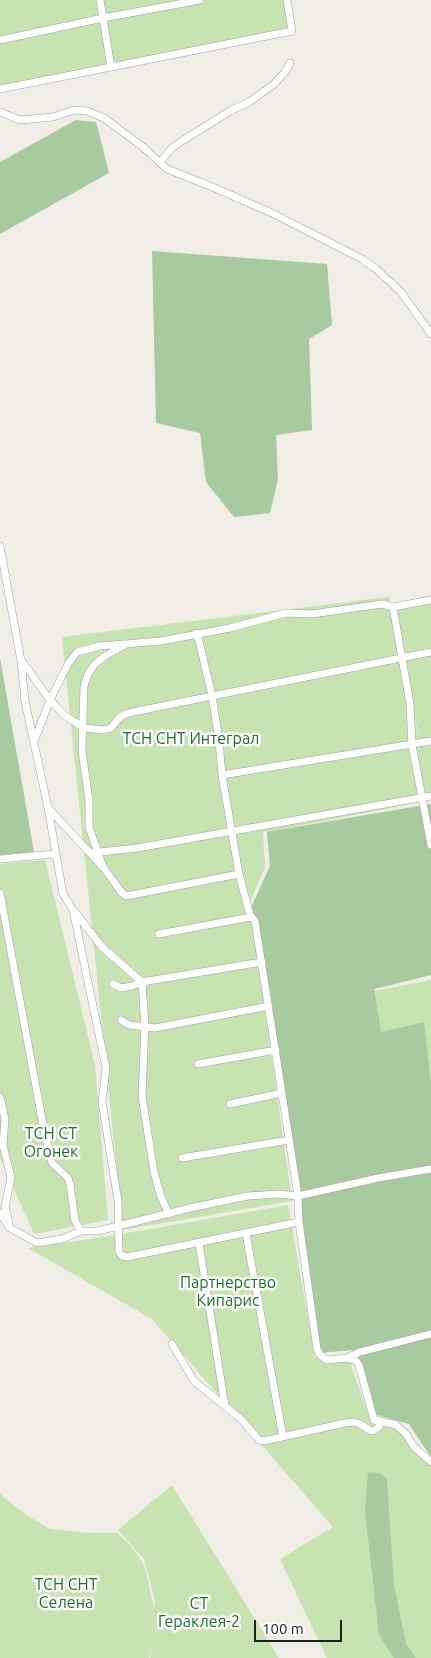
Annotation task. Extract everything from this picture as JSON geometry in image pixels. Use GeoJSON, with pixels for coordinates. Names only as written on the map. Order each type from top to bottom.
{"type":"FeatureCollection","features":[{"type":"Feature","properties":{"kind":"street"},"geometry":{"type":"LineString","coordinates":[[100,0],[111,67]]}},
{"type":"Feature","properties":{"kind":"street"},"geometry":{"type":"LineString","coordinates":[[0,40],[200,0]]}},
{"type":"Feature","properties":{"kind":"street"},"geometry":{"type":"LineString","coordinates":[[0,89],[292,31],[287,0]]}},
{"type":"Feature","properties":{"kind":"street"},"geometry":{"type":"LineString","coordinates":[[160,162],[172,148],[182,141],[230,111],[249,102],[273,85],[290,64]]}},
{"type":"Feature","properties":{"kind":"street"},"geometry":{"type":"LineString","coordinates":[[0,112],[20,120],[53,117],[74,110],[88,111],[104,118],[143,147],[167,169],[193,178],[272,213],[362,259],[375,268],[401,292],[431,334]]}},
{"type":"Feature","properties":{"kind":"street"},"geometry":{"type":"LineString","coordinates":[[0,546],[21,660],[25,701],[48,808],[63,894],[102,947],[142,982],[145,1026],[142,1096],[154,1172],[161,1197],[169,1214]]}},
{"type":"Feature","properties":{"kind":"street"},"geometry":{"type":"LineString","coordinates":[[34,740],[50,700],[68,664],[78,652],[100,646],[161,641],[230,628],[286,613],[312,614],[382,604],[393,607],[431,600]]}},
{"type":"Feature","properties":{"kind":"street"},"geometry":{"type":"LineString","coordinates":[[393,607],[410,704],[412,744],[431,846]]}},
{"type":"Feature","properties":{"kind":"street"},"geometry":{"type":"LineString","coordinates":[[197,633],[212,696],[222,775],[240,874],[251,917],[255,921],[262,962],[298,1196],[299,1222],[318,1353],[327,1360],[347,1358],[360,1352],[431,1334]]}},
{"type":"Feature","properties":{"kind":"street"},"geometry":{"type":"LineString","coordinates":[[103,867],[89,827],[89,801],[82,750],[84,686],[88,674],[95,664],[128,644]]}},
{"type":"Feature","properties":{"kind":"street"},"geometry":{"type":"LineString","coordinates":[[21,660],[50,700],[64,715],[84,728],[104,730],[111,728],[120,717],[128,713],[431,652]]}},
{"type":"Feature","properties":{"kind":"street"},"geometry":{"type":"LineString","coordinates":[[222,775],[431,741]]}},
{"type":"Feature","properties":{"kind":"street"},"geometry":{"type":"LineString","coordinates":[[90,852],[137,848],[431,796]]}},
{"type":"Feature","properties":{"kind":"street"},"geometry":{"type":"LineString","coordinates":[[48,808],[90,852],[122,893],[129,896],[240,874]]}},
{"type":"Feature","properties":{"kind":"street"},"geometry":{"type":"LineString","coordinates":[[0,859],[55,854]]}},
{"type":"Feature","properties":{"kind":"street"},"geometry":{"type":"LineString","coordinates":[[0,893],[44,1130],[52,1163],[68,1178],[75,1221],[81,1231]]}},
{"type":"Feature","properties":{"kind":"street"},"geometry":{"type":"LineString","coordinates":[[73,910],[106,1068],[102,1102],[118,1201],[119,1252],[124,1257],[299,1222]]}},
{"type":"Feature","properties":{"kind":"street"},"geometry":{"type":"LineString","coordinates":[[159,934],[251,917]]}},
{"type":"Feature","properties":{"kind":"street"},"geometry":{"type":"LineString","coordinates":[[114,984],[121,988],[142,982],[262,962]]}},
{"type":"Feature","properties":{"kind":"street"},"geometry":{"type":"LineString","coordinates":[[121,1020],[129,1025],[155,1028],[269,1006]]}},
{"type":"Feature","properties":{"kind":"street"},"geometry":{"type":"LineString","coordinates":[[198,1064],[276,1050]]}},
{"type":"Feature","properties":{"kind":"street"},"geometry":{"type":"LineString","coordinates":[[230,1104],[282,1093]]}},
{"type":"Feature","properties":{"kind":"street"},"geometry":{"type":"LineString","coordinates":[[0,1097],[5,1119],[3,1145],[11,1178],[5,1206],[10,1228]]}},
{"type":"Feature","properties":{"kind":"street"},"geometry":{"type":"LineString","coordinates":[[182,1158],[289,1140]]}},
{"type":"Feature","properties":{"kind":"street"},"geometry":{"type":"LineString","coordinates":[[0,1213],[10,1228],[25,1238],[37,1242],[62,1239],[81,1231],[98,1232],[248,1196],[278,1194],[298,1196],[378,1178],[431,1169]]}},
{"type":"Feature","properties":{"kind":"street"},"geometry":{"type":"LineString","coordinates":[[246,1234],[283,1437]]}},
{"type":"Feature","properties":{"kind":"street"},"geometry":{"type":"LineString","coordinates":[[199,1243],[225,1406]]}},
{"type":"Feature","properties":{"kind":"street"},"geometry":{"type":"LineString","coordinates":[[172,1344],[194,1381],[242,1420],[259,1440],[264,1441],[345,1422],[360,1424],[373,1431],[377,1428],[379,1422],[374,1420],[359,1365],[352,1359],[347,1358]]}},
{"type":"Feature","properties":{"kind":"street"},"geometry":{"type":"LineString","coordinates":[[374,1420],[396,1425],[406,1434],[414,1447],[431,1462]]}},
{"type":"Feature","properties":{"kind":"green space"},"geometry":{"type":"Polygon","coordinates":[[[0,0],[286,0],[292,31],[0,88],[0,0]]]}},
{"type":"Feature","properties":{"kind":"green space"},"geometry":{"type":"Polygon","coordinates":[[[76,120],[96,122],[109,173],[0,234],[0,162],[76,120]]]}},
{"type":"Feature","properties":{"kind":"green space"},"geometry":{"type":"Polygon","coordinates":[[[152,251],[327,264],[332,325],[309,339],[312,430],[276,435],[278,479],[270,513],[234,517],[206,482],[200,433],[156,423],[152,251]]]}},
{"type":"Feature","properties":{"kind":"green space","name":"ТСН СНТ Интеграл"},"geometry":{"type":"Polygon","coordinates":[[[431,596],[431,792],[429,793],[431,800],[272,831],[431,804],[431,975],[374,989],[375,991],[431,980],[431,1457],[409,1424],[374,1414],[352,1350],[319,1353],[253,924],[292,1201],[123,1230],[62,637],[389,597],[425,769],[393,604],[431,596]],[[267,831],[263,832],[265,867],[250,902],[251,908],[270,866],[267,831]]]}},
{"type":"Feature","properties":{"kind":"green space"},"geometry":{"type":"Polygon","coordinates":[[[0,658],[34,852],[0,855],[0,658]]]}},
{"type":"Feature","properties":{"kind":"green space"},"geometry":{"type":"Polygon","coordinates":[[[431,804],[431,975],[374,989],[381,1032],[424,1022],[431,1083],[431,1457],[409,1424],[374,1414],[352,1350],[319,1353],[251,908],[270,866],[267,832],[431,804]]]}},
{"type":"Feature","properties":{"kind":"green space","name":"ТСН СТ Огонек"},"geometry":{"type":"Polygon","coordinates":[[[45,860],[95,1065],[108,1220],[34,1234],[0,1158],[0,864],[45,860]]]}},
{"type":"Feature","properties":{"kind":"green space","name":"Партнерство Кипарис"},"geometry":{"type":"Polygon","coordinates":[[[288,1205],[315,1357],[348,1356],[368,1414],[405,1428],[431,1467],[431,1658],[327,1658],[280,1559],[333,1527],[152,1319],[28,1248],[110,1236],[288,1205]]]}},
{"type":"Feature","properties":{"kind":"green space"},"geometry":{"type":"Polygon","coordinates":[[[368,1472],[380,1473],[387,1479],[394,1585],[406,1644],[416,1658],[394,1658],[379,1635],[365,1511],[368,1472]]]}},
{"type":"Feature","properties":{"kind":"green space"},"geometry":{"type":"Polygon","coordinates":[[[172,1485],[279,1658],[150,1658],[151,1644],[149,1658],[0,1658],[0,1492],[3,1497],[28,1516],[50,1529],[89,1533],[117,1533],[128,1543],[141,1560],[146,1572],[154,1609],[155,1600],[144,1559],[118,1530],[172,1485]]]}},
{"type":"Feature","properties":{"kind":"park label","name":"ТСН СНТ Селена"},"geometry":{"type":"Point","coordinates":[66,1594]}},
{"type":"Feature","properties":{"kind":"park label","name":"СТ Гераклея-2"},"geometry":{"type":"Point","coordinates":[199,1613]}}]}
